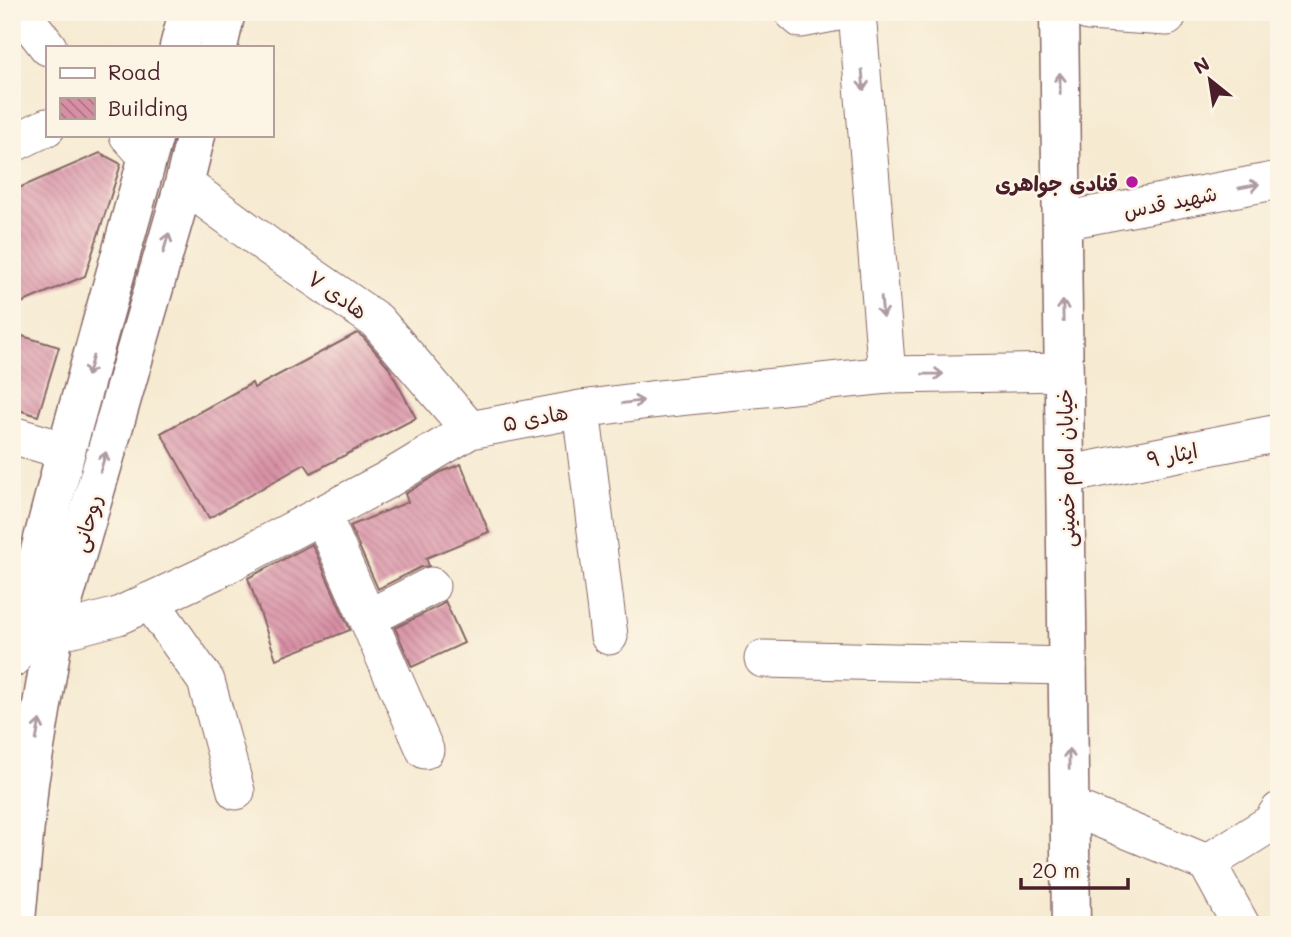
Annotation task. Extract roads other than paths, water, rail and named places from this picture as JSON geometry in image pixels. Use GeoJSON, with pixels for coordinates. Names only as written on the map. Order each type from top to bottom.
{"type":"FeatureCollection","features":[{"type":"Feature","properties":{"kind":"main road"},"geometry":{"type":"LineString","coordinates":[[179,46],[188,12]]}},
{"type":"Feature","properties":{"kind":"main road"},"geometry":{"type":"LineString","coordinates":[[218,46],[226,12]]}},
{"type":"Feature","properties":{"kind":"main road","name":"خیابان امام خمینی"},"geometry":{"type":"LineString","coordinates":[[1059,12],[1071,925]]}},
{"type":"Feature","properties":{"kind":"main road","name":"روحانی"},"geometry":{"type":"LineString","coordinates":[[15,920],[29,783],[54,633],[196,136]]}},
{"type":"Feature","properties":{"kind":"main road","name":"روحانی"},"geometry":{"type":"LineString","coordinates":[[12,658],[100,330],[144,142]]}},
{"type":"Feature","properties":{"kind":"main road"},"geometry":{"type":"LineString","coordinates":[[100,330],[138,342]]}},
{"type":"Feature","properties":{"kind":"street"},"geometry":{"type":"LineString","coordinates":[[793,12],[801,19],[838,12]]}},
{"type":"Feature","properties":{"kind":"street"},"geometry":{"type":"LineString","coordinates":[[857,12],[887,375]]}},
{"type":"Feature","properties":{"kind":"street"},"geometry":{"type":"LineString","coordinates":[[1088,12],[1167,17],[1168,12]]}},
{"type":"Feature","properties":{"kind":"street"},"geometry":{"type":"LineString","coordinates":[[12,144],[46,127]]}},
{"type":"Feature","properties":{"kind":"street","name":"شهید قدس"},"geometry":{"type":"LineString","coordinates":[[1062,221],[1279,180]]}},
{"type":"Feature","properties":{"kind":"street","name":"هادی ۷"},"geometry":{"type":"LineString","coordinates":[[184,184],[377,321],[470,430]]}},
{"type":"Feature","properties":{"kind":"street","name":"هادی ۵"},"geometry":{"type":"LineString","coordinates":[[54,633],[118,616],[219,569],[387,480],[470,430],[581,409],[887,375],[1063,372]]}},
{"type":"Feature","properties":{"kind":"street"},"geometry":{"type":"LineString","coordinates":[[581,409],[609,636]]}},
{"type":"Feature","properties":{"kind":"street","name":"ایثار ۹"},"geometry":{"type":"LineString","coordinates":[[1065,475],[1279,433]]}},
{"type":"Feature","properties":{"kind":"street"},"geometry":{"type":"LineString","coordinates":[[12,435],[66,451]]}},
{"type":"Feature","properties":{"kind":"street"},"geometry":{"type":"LineString","coordinates":[[322,514],[425,750]]}},
{"type":"Feature","properties":{"kind":"street"},"geometry":{"type":"LineString","coordinates":[[368,618],[431,586]]}},
{"type":"Feature","properties":{"kind":"street"},"geometry":{"type":"LineString","coordinates":[[150,601],[206,681],[236,791]]}},
{"type":"Feature","properties":{"kind":"street"},"geometry":{"type":"LineString","coordinates":[[763,659],[1068,666]]}},
{"type":"Feature","properties":{"kind":"street"},"geometry":{"type":"LineString","coordinates":[[1070,811],[1086,813],[1207,863],[1241,925]]}},
{"type":"Feature","properties":{"kind":"street"},"geometry":{"type":"LineString","coordinates":[[1207,863],[1271,823],[1279,811]]}},
{"type":"Feature","properties":{"kind":"place","name":"قنادی جواهری"},"geometry":{"type":"Point","coordinates":[1132,182]}}]}
